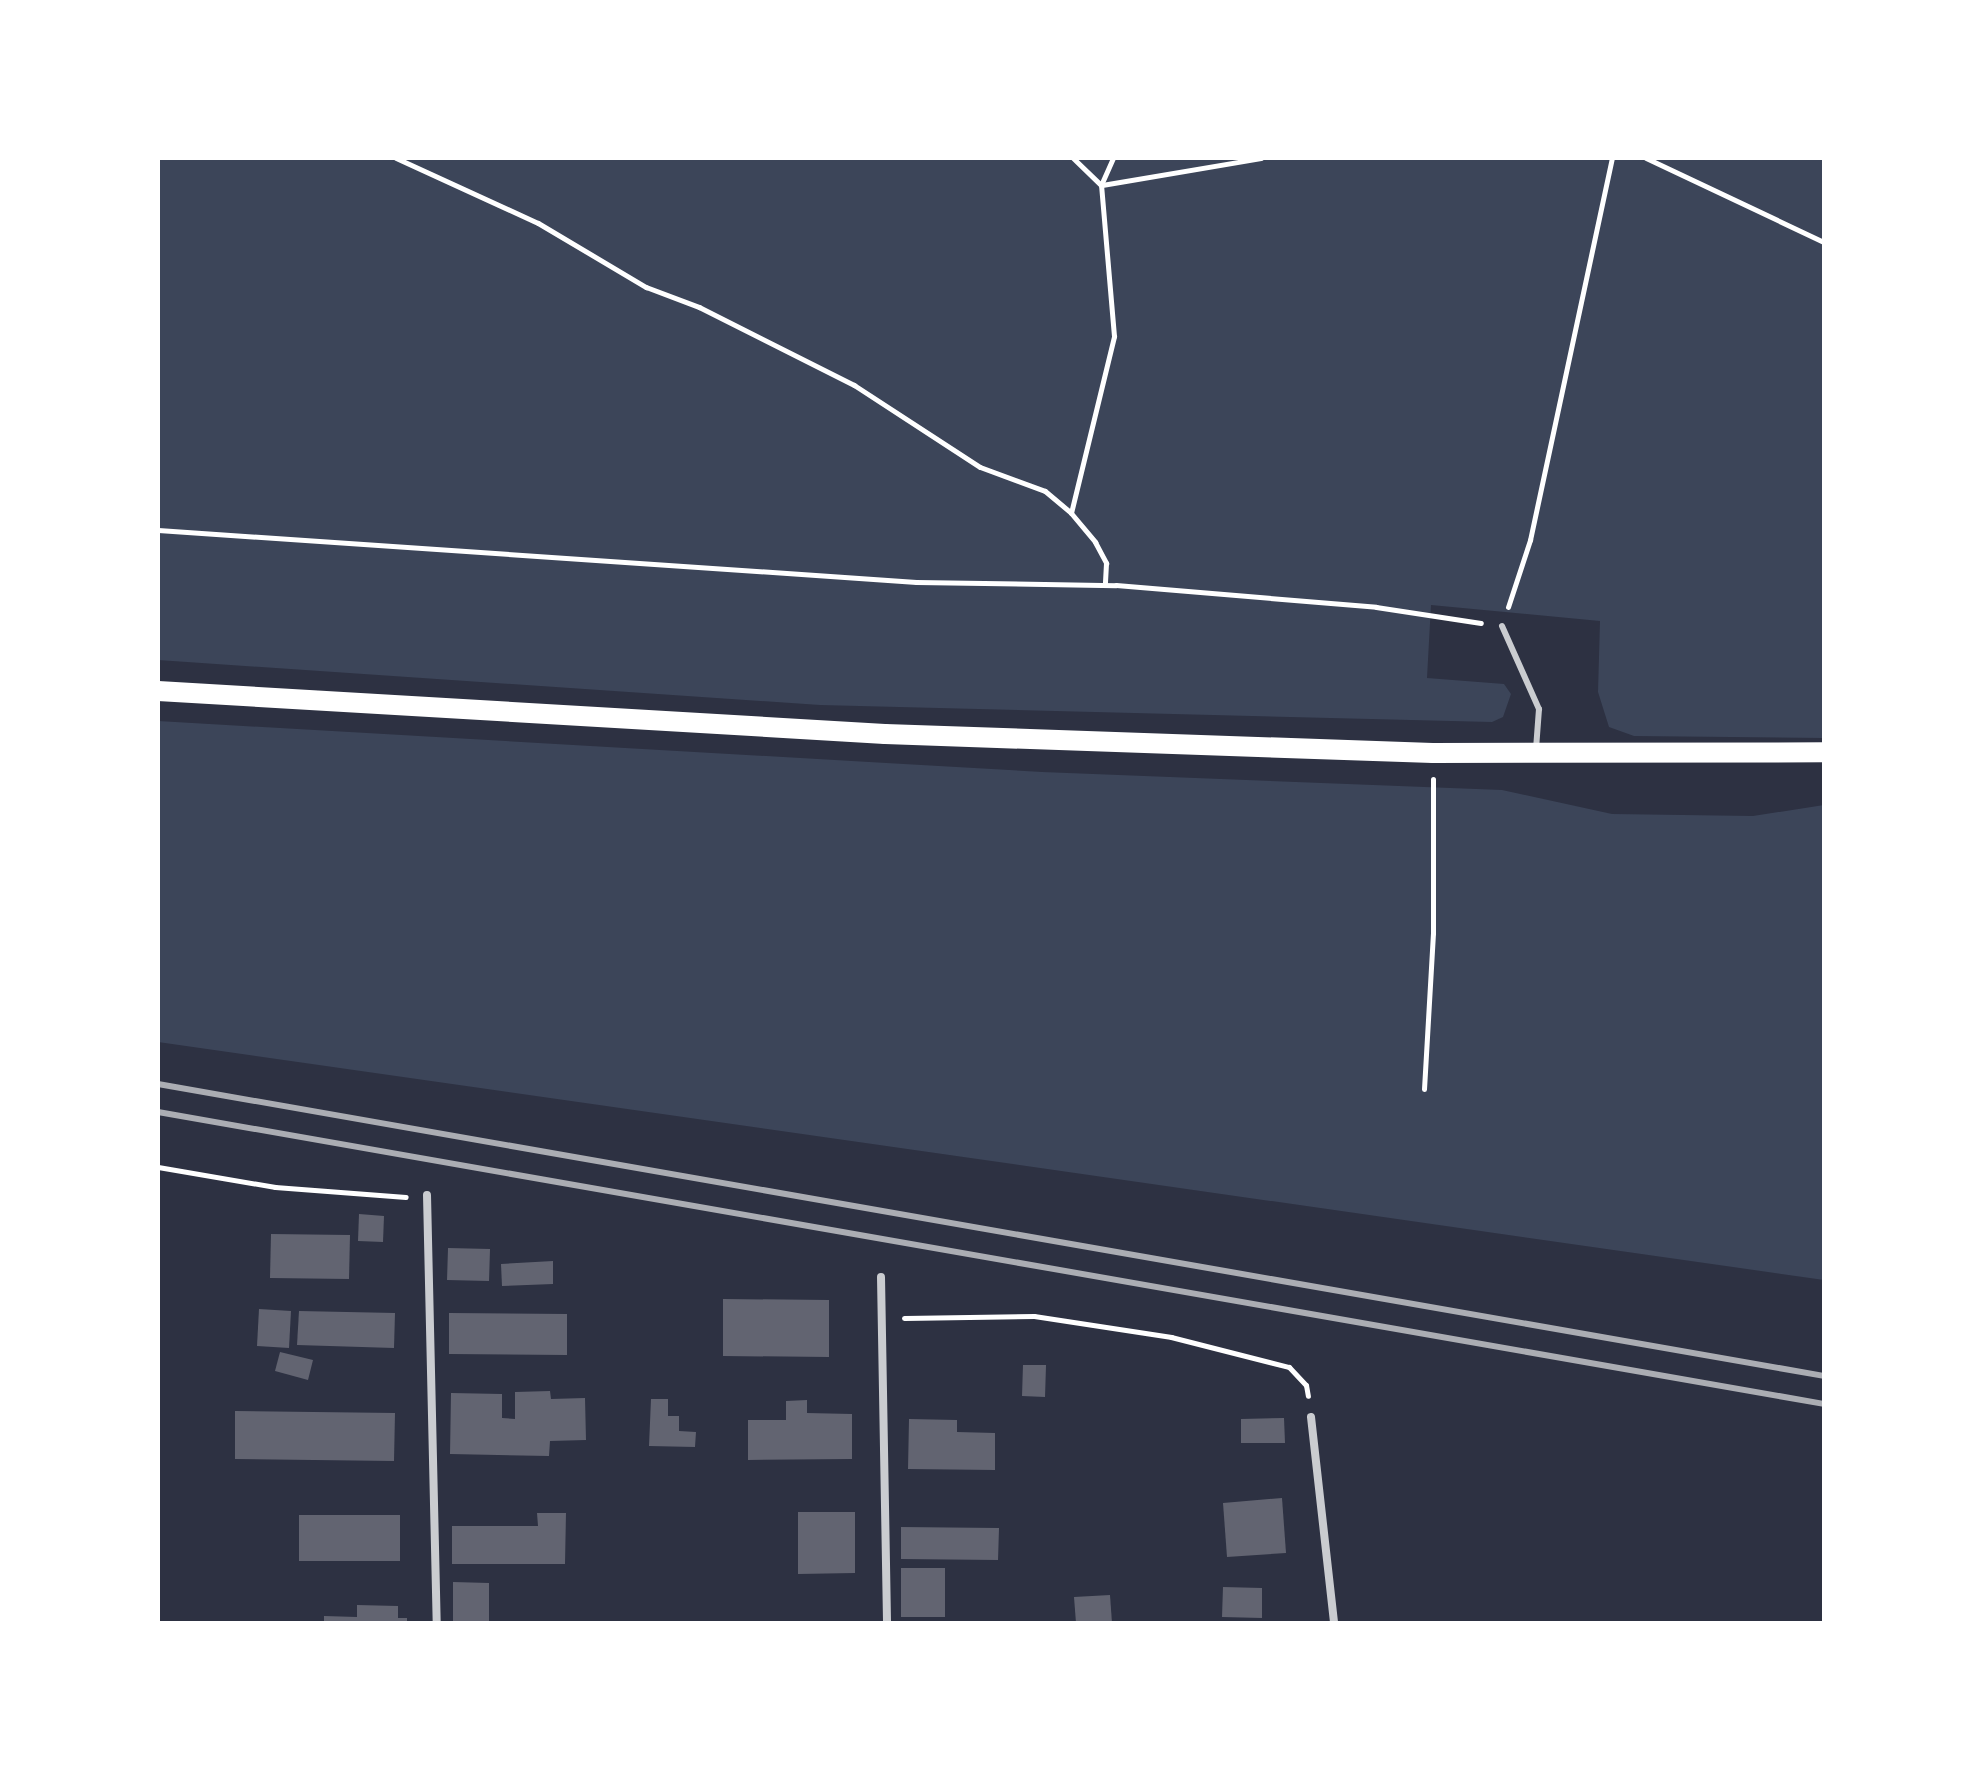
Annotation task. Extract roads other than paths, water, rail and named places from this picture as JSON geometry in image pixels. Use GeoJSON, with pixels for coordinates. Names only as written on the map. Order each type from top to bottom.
{"type":"FeatureCollection","features":[{"type":"Feature","properties":{"kind":"main road"},"geometry":{"type":"LineString","coordinates":[[158,691],[885,734],[1433,753],[1824,752]]}},
{"type":"Feature","properties":{"kind":"street"},"geometry":{"type":"LineString","coordinates":[[427,1195],[437,1623]]}},
{"type":"Feature","properties":{"kind":"street"},"geometry":{"type":"LineString","coordinates":[[881,1277],[887,1623]]}},
{"type":"Feature","properties":{"kind":"street"},"geometry":{"type":"LineString","coordinates":[[1311,1417],[1334,1623]]}},
{"type":"Feature","properties":{"kind":"lane"},"geometry":{"type":"LineString","coordinates":[[1502,626],[1539,709],[1536,752]]}},
{"type":"Feature","properties":{"kind":"railway"},"geometry":{"type":"LineString","coordinates":[[158,1084],[1824,1376]]}},
{"type":"Feature","properties":{"kind":"railway"},"geometry":{"type":"LineString","coordinates":[[158,1112],[1824,1404]]}}]}
